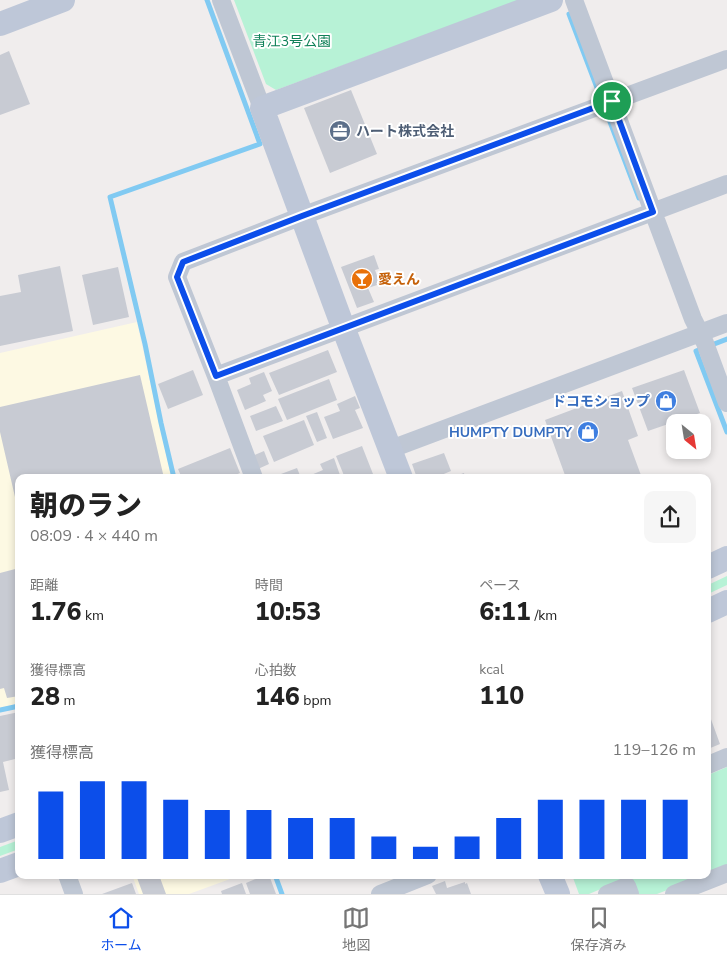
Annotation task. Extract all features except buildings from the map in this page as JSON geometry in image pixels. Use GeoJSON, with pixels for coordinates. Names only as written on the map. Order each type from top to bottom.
{"type":"FeatureCollection","features":[{"type":"Feature","properties":{"kind":"street"},"geometry":{"type":"LineString","coordinates":[[0,24],[63,0]]}},
{"type":"Feature","properties":{"kind":"street"},"geometry":{"type":"LineString","coordinates":[[221,0],[400,474]]}},
{"type":"Feature","properties":{"kind":"street"},"geometry":{"type":"LineString","coordinates":[[262,108],[551,0]]}},
{"type":"Feature","properties":{"kind":"street"},"geometry":{"type":"LineString","coordinates":[[574,0],[606,103],[653,212],[727,403]]}},
{"type":"Feature","properties":{"kind":"street"},"geometry":{"type":"LineString","coordinates":[[253,474],[177,277],[183,262],[727,59]]}},
{"type":"Feature","properties":{"kind":"street"},"geometry":{"type":"LineString","coordinates":[[216,376],[727,184]]}},
{"type":"Feature","properties":{"kind":"street"},"geometry":{"type":"LineString","coordinates":[[391,449],[704,343],[727,323]]}},
{"type":"Feature","properties":{"kind":"street"},"geometry":{"type":"LineString","coordinates":[[711,566],[727,558]]}},
{"type":"Feature","properties":{"kind":"street"},"geometry":{"type":"LineString","coordinates":[[711,610],[727,602]]}},
{"type":"Feature","properties":{"kind":"street"},"geometry":{"type":"LineString","coordinates":[[711,764],[727,757]]}},
{"type":"Feature","properties":{"kind":"street"},"geometry":{"type":"LineString","coordinates":[[0,831],[15,825]]}},
{"type":"Feature","properties":{"kind":"street"},"geometry":{"type":"LineString","coordinates":[[0,871],[15,865]]}},
{"type":"Feature","properties":{"kind":"street"},"geometry":{"type":"LineString","coordinates":[[674,894],[727,873]]}},
{"type":"Feature","properties":{"kind":"street"},"geometry":{"type":"LineString","coordinates":[[68,879],[74,894]]}},
{"type":"Feature","properties":{"kind":"street"},"geometry":{"type":"LineString","coordinates":[[380,894],[418,879]]}},
{"type":"Feature","properties":{"kind":"street"},"geometry":{"type":"LineString","coordinates":[[552,879],[558,894]]}},
{"type":"Feature","properties":{"kind":"street"},"geometry":{"type":"LineString","coordinates":[[607,894],[627,886],[630,894]]}},
{"type":"Feature","properties":{"kind":"shaded area"},"geometry":{"type":"Polygon","coordinates":[[[137,322],[170,474],[15,474],[15,704],[0,708],[0,353],[137,322]]]}},
{"type":"Feature","properties":{"kind":"shaded area"},"geometry":{"type":"Polygon","coordinates":[[[133,879],[230,879],[189,894],[139,894],[133,879]]]}},
{"type":"Feature","properties":{"kind":"green space","name":"青江3号公園"},"geometry":{"type":"Polygon","coordinates":[[[234,0],[521,0],[276,90],[266,84],[234,0]]]}},
{"type":"Feature","properties":{"kind":"green space"},"geometry":{"type":"Polygon","coordinates":[[[727,576],[727,585],[711,593],[711,584],[727,576]]]}},
{"type":"Feature","properties":{"kind":"green space"},"geometry":{"type":"Polygon","coordinates":[[[727,767],[727,867],[711,873],[711,774],[727,767]]]}},
{"type":"Feature","properties":{"kind":"green space"},"geometry":{"type":"Polygon","coordinates":[[[15,841],[15,850],[0,856],[0,847],[15,841]]]}},
{"type":"Feature","properties":{"kind":"green space"},"geometry":{"type":"Polygon","coordinates":[[[573,879],[624,879],[589,894],[579,894],[573,879]]]}},
{"type":"Feature","properties":{"kind":"green space"},"geometry":{"type":"Polygon","coordinates":[[[630,879],[696,879],[657,894],[636,894],[630,879]]]}},
{"type":"Feature","properties":{"kind":"waterway"},"geometry":{"type":"LineString","coordinates":[[173,474],[110,197],[260,144],[207,0]]}},
{"type":"Feature","properties":{"kind":"waterway"},"geometry":{"type":"LineString","coordinates":[[569,14],[639,198]]}},
{"type":"Feature","properties":{"kind":"waterway"},"geometry":{"type":"LineString","coordinates":[[727,339],[696,351],[727,432]]}},
{"type":"Feature","properties":{"kind":"waterway"},"geometry":{"type":"LineString","coordinates":[[0,710],[15,707]]}},
{"type":"Feature","properties":{"kind":"waterway"},"geometry":{"type":"LineString","coordinates":[[276,879],[282,894]]}},
{"type":"Feature","properties":{"kind":"place","name":"ハート株式会社"},"geometry":{"type":"Point","coordinates":[340,131]}},
{"type":"Feature","properties":{"kind":"place","name":"愛えん"},"geometry":{"type":"Point","coordinates":[362,279]}},
{"type":"Feature","properties":{"kind":"place","name":"ドコモショップ"},"geometry":{"type":"Point","coordinates":[666,401]}},
{"type":"Feature","properties":{"kind":"place","name":"HUMPTY DUMPTY"},"geometry":{"type":"Point","coordinates":[588,432]}},
{"type":"Feature","properties":{"kind":"route"},"geometry":{"type":"LineString","coordinates":[[612,101],[653,212],[216,376],[177,277],[183,262],[612,101]]}}]}
